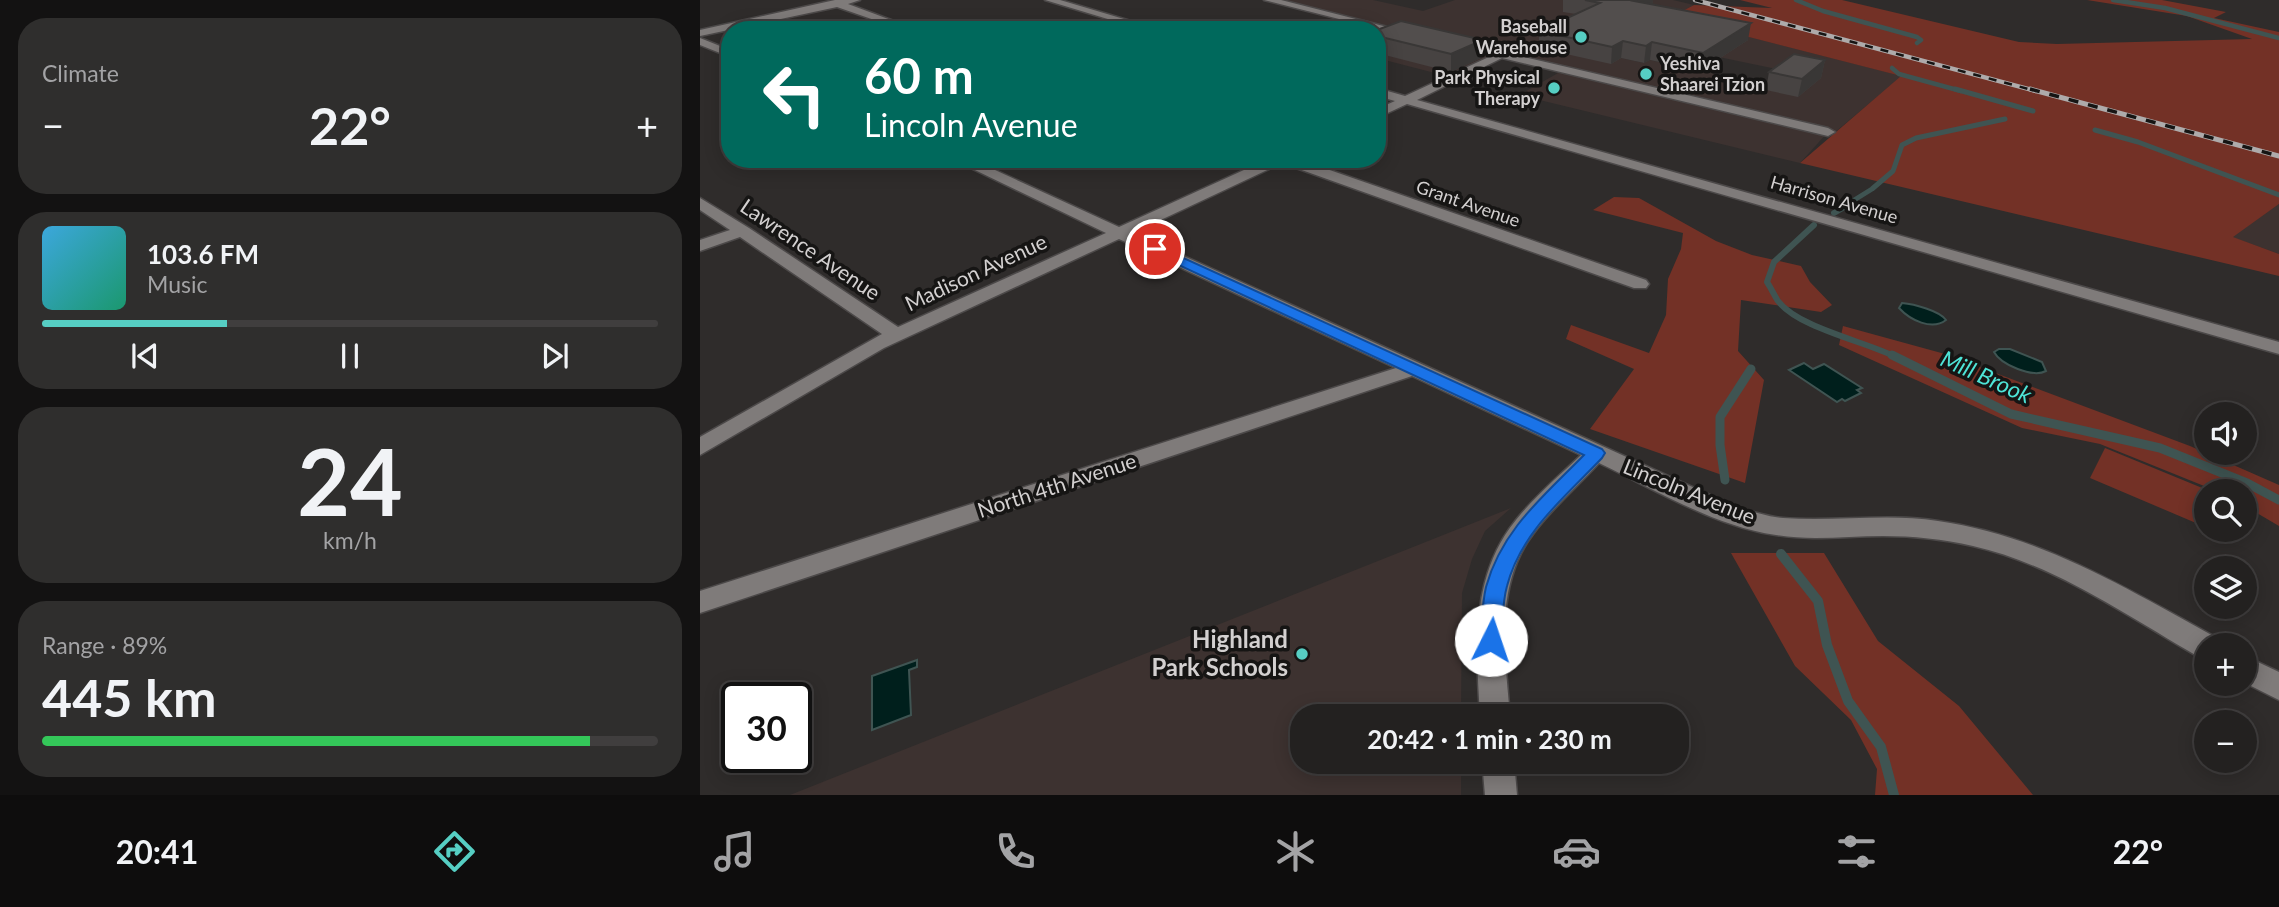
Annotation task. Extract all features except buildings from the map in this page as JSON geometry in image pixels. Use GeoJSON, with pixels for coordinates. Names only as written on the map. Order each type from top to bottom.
{"type":"FeatureCollection","features":[{"type":"Feature","properties":{"kind":"street"},"geometry":{"type":"LineString","coordinates":[[752,21],[834,2],[855,0]]}},
{"type":"Feature","properties":{"kind":"street"},"geometry":{"type":"LineString","coordinates":[[1050,0],[1124,21]]}},
{"type":"Feature","properties":{"kind":"street"},"geometry":{"type":"LineString","coordinates":[[1269,0],[1356,21]]}},
{"type":"Feature","properties":{"kind":"street"},"geometry":{"type":"LineString","coordinates":[[834,2],[888,21]]}},
{"type":"Feature","properties":{"kind":"street"},"geometry":{"type":"LineString","coordinates":[[700,33],[721,28]]}},
{"type":"Feature","properties":{"kind":"street"},"geometry":{"type":"LineString","coordinates":[[1386,28],[1423,37]]}},
{"type":"Feature","properties":{"kind":"street"},"geometry":{"type":"LineString","coordinates":[[700,40],[721,50]]}},
{"type":"Feature","properties":{"kind":"street"},"geometry":{"type":"LineString","coordinates":[[1436,40],[1828,132]]}},
{"type":"Feature","properties":{"kind":"street"},"geometry":{"type":"LineString","coordinates":[[1386,110],[1500,55]]}},
{"type":"Feature","properties":{"kind":"street","name":"Harrison Avenue"},"geometry":{"type":"LineString","coordinates":[[1386,95],[2279,348]]}},
{"type":"Feature","properties":{"kind":"street","name":"Lincoln Avenue"},"geometry":{"type":"LineString","coordinates":[[979,168],[1736,517],[1782,527],[1934,529],[1974,535],[2024,551],[2065,570],[2194,640]]}},
{"type":"Feature","properties":{"kind":"street","name":"Madison Avenue"},"geometry":{"type":"LineString","coordinates":[[700,447],[896,335],[1262,168]]}},
{"type":"Feature","properties":{"kind":"street","name":"Grant Avenue"},"geometry":{"type":"LineString","coordinates":[[1308,168],[1640,284]]}},
{"type":"Feature","properties":{"kind":"street","name":"Lawrence Avenue"},"geometry":{"type":"LineString","coordinates":[[700,203],[896,335]]}},
{"type":"Feature","properties":{"kind":"street"},"geometry":{"type":"LineString","coordinates":[[700,246],[743,231]]}},
{"type":"Feature","properties":{"kind":"street","name":"North 4th Avenue"},"geometry":{"type":"LineString","coordinates":[[700,603],[1414,369]]}},
{"type":"Feature","properties":{"kind":"street"},"geometry":{"type":"LineString","coordinates":[[1494,704],[1490,624],[1496,589],[1507,556],[1522,529],[1596,453]]}},
{"type":"Feature","properties":{"kind":"street"},"geometry":{"type":"LineString","coordinates":[[2257,675],[2279,687]]}},
{"type":"Feature","properties":{"kind":"street"},"geometry":{"type":"LineString","coordinates":[[1499,774],[1501,795]]}},
{"type":"Feature","properties":{"kind":"shaded area"},"geometry":{"type":"Polygon","coordinates":[[[1373,0],[1423,11],[1455,0],[1673,0],[1694,5],[1672,17],[1902,76],[1834,133],[1828,132],[1800,163],[1519,95],[1560,72],[1498,58],[1454,78],[1386,60],[1386,21],[1350,21],[1278,2],[1373,0]],[[1603,54],[1644,63],[1650,60],[1771,86],[1820,78],[1714,56],[1603,54]]]}},
{"type":"Feature","properties":{"kind":"shaded area"},"geometry":{"type":"Polygon","coordinates":[[[1740,0],[1842,0],[2019,42],[2057,44],[2252,39],[2187,16],[2087,0],[2162,0],[2226,12],[2214,18],[2279,32],[2279,204],[2233,237],[2279,254],[2279,276],[1800,163],[1901,76],[1671,17],[1694,5],[1772,8],[1740,0]]]}},
{"type":"Feature","properties":{"kind":"shaded area"},"geometry":{"type":"Polygon","coordinates":[[[1614,197],[1639,198],[1716,241],[1752,255],[1801,266],[1810,282],[1832,305],[1821,312],[1741,300],[1738,351],[1764,380],[1745,483],[1590,429],[1634,369],[1566,339],[1571,325],[1649,353],[1666,315],[1668,279],[1681,249],[1683,233],[1593,210],[1614,197]]]}},
{"type":"Feature","properties":{"kind":"shaded area"},"geometry":{"type":"Polygon","coordinates":[[[2279,204],[2279,254],[2232,237],[2279,204]]]}},
{"type":"Feature","properties":{"kind":"shaded area"},"geometry":{"type":"Polygon","coordinates":[[[1843,326],[1945,354],[2190,446],[2194,448],[2194,465],[2233,465],[2279,485],[2279,526],[2257,513],[2257,479],[2194,479],[2194,482],[2100,444],[2022,428],[1839,345],[1843,326]]]}},
{"type":"Feature","properties":{"kind":"shaded area"},"geometry":{"type":"Polygon","coordinates":[[[2105,448],[2194,485],[2194,522],[2090,478],[2105,448]]]}},
{"type":"Feature","properties":{"kind":"shaded area","name":"Highland Park Schools"},"geometry":{"type":"Polygon","coordinates":[[[1511,508],[1485,531],[1472,559],[1462,593],[1461,704],[1290,704],[1290,774],[1461,774],[1461,795],[790,795],[1511,508]]]}},
{"type":"Feature","properties":{"kind":"shaded area"},"geometry":{"type":"Polygon","coordinates":[[[1731,553],[1824,553],[1878,641],[1959,706],[2033,795],[1875,795],[1877,769],[1851,720],[1795,666],[1731,553]]]}},
{"type":"Feature","properties":{"kind":"water"},"geometry":{"type":"Polygon","coordinates":[[[1902,303],[1933,311],[1946,320],[1934,324],[1921,323],[1899,308],[1902,303]]]}},
{"type":"Feature","properties":{"kind":"water"},"geometry":{"type":"Polygon","coordinates":[[[2010,349],[2042,362],[2046,371],[2033,373],[2010,366],[1994,352],[2010,349]]]}},
{"type":"Feature","properties":{"kind":"water"},"geometry":{"type":"Polygon","coordinates":[[[1804,363],[1813,369],[1824,364],[1862,388],[1857,390],[1861,393],[1837,402],[1789,370],[1804,363]]]}},
{"type":"Feature","properties":{"kind":"water"},"geometry":{"type":"Polygon","coordinates":[[[917,660],[917,667],[909,670],[911,715],[872,730],[872,676],[917,660]]]}},
{"type":"Feature","properties":{"kind":"waterway","name":"Mill Brook"},"geometry":{"type":"LineString","coordinates":[[1796,0],[1823,11],[1917,37],[1921,40],[1917,43]]}},
{"type":"Feature","properties":{"kind":"waterway"},"geometry":{"type":"LineString","coordinates":[[2113,0],[2165,8],[2279,38]]}},
{"type":"Feature","properties":{"kind":"waterway","name":"Mill Brook"},"geometry":{"type":"LineString","coordinates":[[1892,68],[1899,74],[1961,91]]}},
{"type":"Feature","properties":{"kind":"waterway","name":"Mill Brook"},"geometry":{"type":"LineString","coordinates":[[1955,89],[2033,111]]}},
{"type":"Feature","properties":{"kind":"waterway","name":"Mill Brook"},"geometry":{"type":"LineString","coordinates":[[1843,207],[1872,189],[1893,171],[1902,145],[1916,138],[2005,119]]}},
{"type":"Feature","properties":{"kind":"waterway"},"geometry":{"type":"LineString","coordinates":[[2095,130],[2138,142],[2279,195]]}},
{"type":"Feature","properties":{"kind":"waterway","name":"Mill Brook"},"geometry":{"type":"LineString","coordinates":[[1834,213],[1846,206]]}},
{"type":"Feature","properties":{"kind":"waterway","name":"Mill Brook"},"geometry":{"type":"LineString","coordinates":[[1814,225],[1774,262],[1767,282],[1778,301],[1801,319],[1896,357]]}},
{"type":"Feature","properties":{"kind":"waterway","name":"Mill Brook"},"geometry":{"type":"LineString","coordinates":[[1892,355],[2011,414],[2160,448],[2247,483],[2279,500]]}},
{"type":"Feature","properties":{"kind":"waterway"},"geometry":{"type":"LineString","coordinates":[[1725,480],[1720,445],[1720,417],[1751,369]]}},
{"type":"Feature","properties":{"kind":"waterway"},"geometry":{"type":"LineString","coordinates":[[1781,554],[1818,601],[1827,645],[1848,701],[1881,747],[1894,795]]}},
{"type":"Feature","properties":{"kind":"railway"},"geometry":{"type":"LineString","coordinates":[[1695,0],[2036,91]]}},
{"type":"Feature","properties":{"kind":"railway"},"geometry":{"type":"LineString","coordinates":[[2030,89],[2279,156]]}},
{"type":"Feature","properties":{"kind":"place","name":"Baseball Warehouse"},"geometry":{"type":"Point","coordinates":[1581,37]}},
{"type":"Feature","properties":{"kind":"place","name":"Yeshiva Shaarei Tzion"},"geometry":{"type":"Point","coordinates":[1646,74]}},
{"type":"Feature","properties":{"kind":"place","name":"Park Physical Therapy"},"geometry":{"type":"Point","coordinates":[1554,88]}},
{"type":"Feature","properties":{"kind":"place","name":"Highland Park Schools"},"geometry":{"type":"Point","coordinates":[1302,654]}},
{"type":"Feature","properties":{"kind":"route"},"geometry":{"type":"LineString","coordinates":[[1155,249],[1596,453],[1522,529],[1507,556],[1496,589],[1490,624],[1491,640]]}}]}
